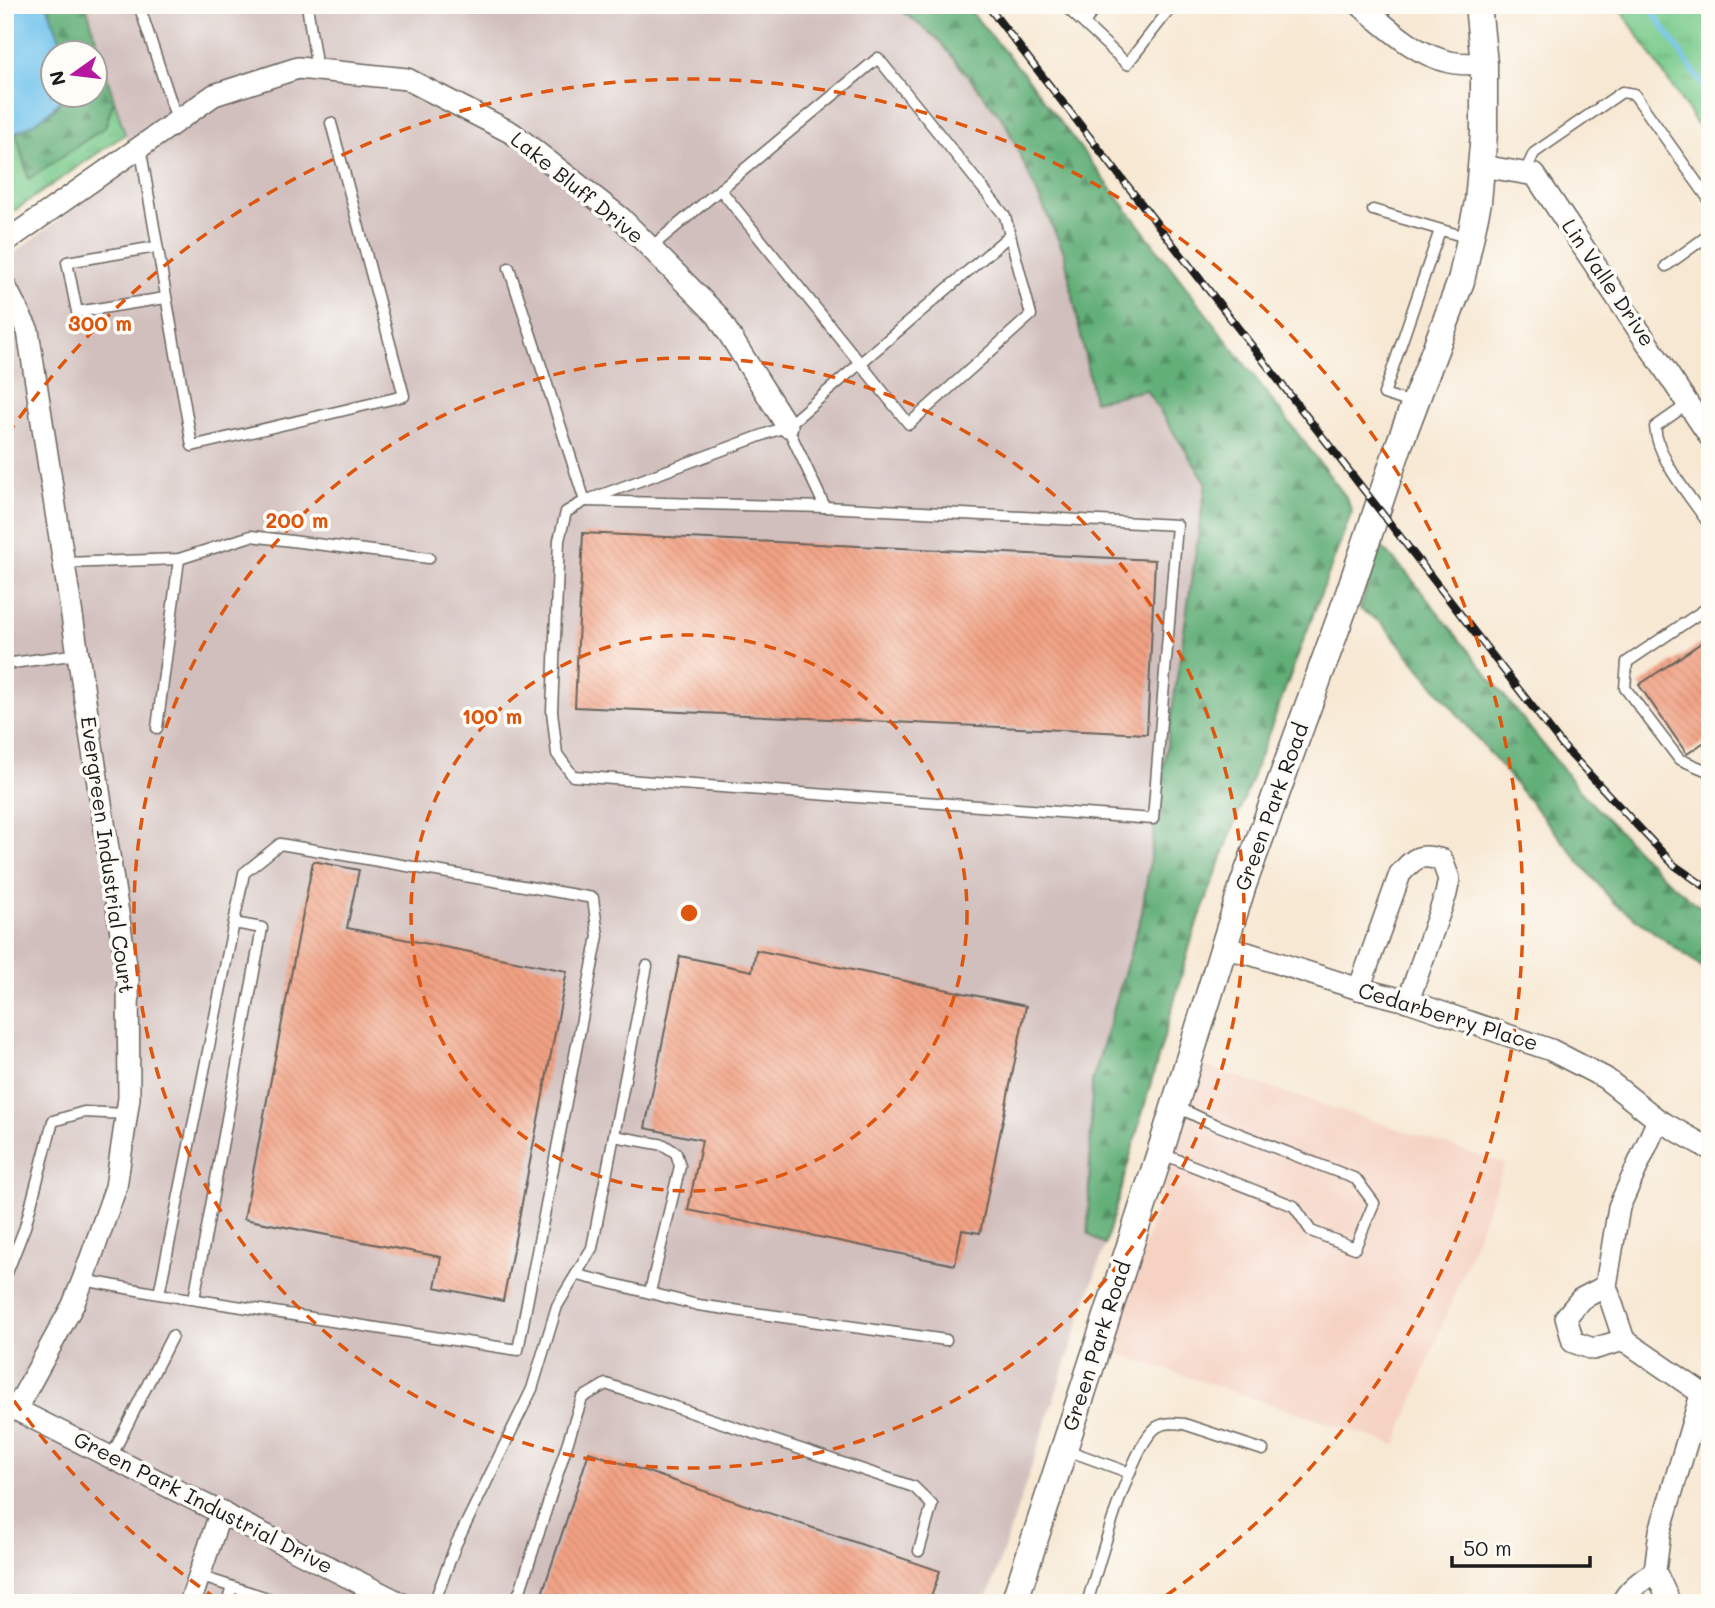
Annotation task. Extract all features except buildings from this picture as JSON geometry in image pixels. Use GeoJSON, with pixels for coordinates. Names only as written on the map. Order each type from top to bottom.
{"type":"FeatureCollection","features":[{"type":"Feature","properties":{"kind":"street"},"geometry":{"type":"LineString","coordinates":[[1360,5],[1410,46],[1420,51],[1453,63],[1484,64]]}},
{"type":"Feature","properties":{"kind":"street","name":"Green Park Road"},"geometry":{"type":"LineString","coordinates":[[1014,1603],[1175,1106],[1222,948],[1415,404],[1447,322],[1472,239],[1482,166],[1484,64],[1478,5]]}},
{"type":"Feature","properties":{"kind":"street","name":"Lake Bluff Drive"},"geometry":{"type":"LineString","coordinates":[[5,242],[214,95],[298,68],[407,79],[512,133],[621,218],[717,315],[786,426]]}},
{"type":"Feature","properties":{"kind":"street"},"geometry":{"type":"LineString","coordinates":[[1482,166],[1525,172]]}},
{"type":"Feature","properties":{"kind":"street","name":"Lin Valle Drive"},"geometry":{"type":"LineString","coordinates":[[1525,172],[1535,175],[1710,437]]}},
{"type":"Feature","properties":{"kind":"street","name":"Evergreen Industrial Court"},"geometry":{"type":"LineString","coordinates":[[5,286],[28,331],[128,978],[129,1098],[116,1187],[83,1280],[73,1305],[10,1407]]}},
{"type":"Feature","properties":{"kind":"street"},"geometry":{"type":"LineString","coordinates":[[1359,989],[1400,874],[1412,860],[1427,855],[1442,860],[1449,879],[1408,1001]]}},
{"type":"Feature","properties":{"kind":"street","name":"Cedarberry Place"},"geometry":{"type":"LineString","coordinates":[[1222,948],[1408,1001],[1551,1050],[1605,1078],[1658,1120],[1710,1149]]}},
{"type":"Feature","properties":{"kind":"street"},"geometry":{"type":"LineString","coordinates":[[1658,1120],[1619,1208],[1606,1286],[1624,1340],[1705,1397],[1660,1531],[1655,1571],[1670,1603]]}},
{"type":"Feature","properties":{"kind":"street"},"geometry":{"type":"LineString","coordinates":[[1606,1286],[1581,1299],[1566,1317],[1573,1342],[1593,1349],[1624,1340]]}},
{"type":"Feature","properties":{"kind":"street","name":"Green Park Industrial Drive"},"geometry":{"type":"LineString","coordinates":[[10,1407],[400,1603]]}},
{"type":"Feature","properties":{"kind":"street"},"geometry":{"type":"LineString","coordinates":[[190,1603],[221,1511]]}},
{"type":"Feature","properties":{"kind":"street"},"geometry":{"type":"LineString","coordinates":[[1622,1603],[1622,1599],[1636,1585],[1655,1571]]}},
{"type":"Feature","properties":{"kind":"lane"},"geometry":{"type":"LineString","coordinates":[[139,5],[177,120]]}},
{"type":"Feature","properties":{"kind":"lane"},"geometry":{"type":"LineString","coordinates":[[317,70],[308,7],[320,5]]}},
{"type":"Feature","properties":{"kind":"lane"},"geometry":{"type":"LineString","coordinates":[[1064,5],[1127,64],[1173,5]]}},
{"type":"Feature","properties":{"kind":"lane"},"geometry":{"type":"LineString","coordinates":[[1084,23],[1098,5]]}},
{"type":"Feature","properties":{"kind":"lane"},"geometry":{"type":"LineString","coordinates":[[650,248],[720,189],[878,58],[1005,216],[1031,315],[909,424],[720,189]]}},
{"type":"Feature","properties":{"kind":"lane"},"geometry":{"type":"LineString","coordinates":[[1525,172],[1534,153],[1622,92],[1634,94],[1710,201]]}},
{"type":"Feature","properties":{"kind":"lane"},"geometry":{"type":"LineString","coordinates":[[140,146],[192,446],[404,396],[331,123]]}},
{"type":"Feature","properties":{"kind":"lane"},"geometry":{"type":"LineString","coordinates":[[1373,210],[1472,239]]}},
{"type":"Feature","properties":{"kind":"lane"},"geometry":{"type":"LineString","coordinates":[[1415,404],[1384,394],[1440,230]]}},
{"type":"Feature","properties":{"kind":"lane"},"geometry":{"type":"LineString","coordinates":[[1666,265],[1710,234]]}},
{"type":"Feature","properties":{"kind":"lane"},"geometry":{"type":"LineString","coordinates":[[585,501],[825,507],[1177,525],[1153,819],[573,776],[557,754],[552,711],[559,540],[566,512],[585,501],[786,426],[1010,235]]}},
{"type":"Feature","properties":{"kind":"lane"},"geometry":{"type":"LineString","coordinates":[[156,247],[67,262],[77,312],[165,298]]}},
{"type":"Feature","properties":{"kind":"lane"},"geometry":{"type":"LineString","coordinates":[[509,268],[585,501]]}},
{"type":"Feature","properties":{"kind":"lane"},"geometry":{"type":"LineString","coordinates":[[1688,404],[1655,427],[1656,442],[1710,526]]}},
{"type":"Feature","properties":{"kind":"lane"},"geometry":{"type":"LineString","coordinates":[[786,426],[825,507]]}},
{"type":"Feature","properties":{"kind":"lane"},"geometry":{"type":"LineString","coordinates":[[64,563],[179,559],[251,536],[429,558]]}},
{"type":"Feature","properties":{"kind":"lane"},"geometry":{"type":"LineString","coordinates":[[157,728],[179,559]]}},
{"type":"Feature","properties":{"kind":"lane"},"geometry":{"type":"LineString","coordinates":[[1710,606],[1627,662],[1626,688],[1679,759],[1710,772]]}},
{"type":"Feature","properties":{"kind":"lane"},"geometry":{"type":"LineString","coordinates":[[5,664],[78,654]]}},
{"type":"Feature","properties":{"kind":"lane"},"geometry":{"type":"LineString","coordinates":[[83,1280],[159,1294],[519,1350],[598,936],[593,898],[280,844],[244,873],[159,1294]]}},
{"type":"Feature","properties":{"kind":"lane"},"geometry":{"type":"LineString","coordinates":[[194,1299],[262,928],[234,923]]}},
{"type":"Feature","properties":{"kind":"lane"},"geometry":{"type":"LineString","coordinates":[[434,1603],[456,1544],[533,1389],[557,1306],[593,1248],[647,965]]}},
{"type":"Feature","properties":{"kind":"lane"},"geometry":{"type":"LineString","coordinates":[[1160,1153],[1294,1206],[1311,1231],[1355,1248],[1374,1203],[1356,1179],[1209,1122],[1175,1106]]}},
{"type":"Feature","properties":{"kind":"lane"},"geometry":{"type":"LineString","coordinates":[[5,1278],[25,1227],[53,1121],[84,1112],[126,1114]]}},
{"type":"Feature","properties":{"kind":"lane"},"geometry":{"type":"LineString","coordinates":[[614,1136],[664,1145],[676,1153],[680,1166],[650,1292]]}},
{"type":"Feature","properties":{"kind":"lane"},"geometry":{"type":"LineString","coordinates":[[578,1275],[698,1305],[946,1340]]}},
{"type":"Feature","properties":{"kind":"lane"},"geometry":{"type":"LineString","coordinates":[[111,1457],[173,1336]]}},
{"type":"Feature","properties":{"kind":"lane"},"geometry":{"type":"LineString","coordinates":[[513,1603],[520,1591],[582,1398],[606,1384],[914,1488],[932,1505],[919,1551]]}},
{"type":"Feature","properties":{"kind":"lane"},"geometry":{"type":"LineString","coordinates":[[1087,1603],[1129,1473],[1143,1442],[1158,1427],[1171,1423],[1184,1424],[1263,1450]]}},
{"type":"Feature","properties":{"kind":"lane"},"geometry":{"type":"LineString","coordinates":[[1064,1450],[1129,1473]]}},
{"type":"Feature","properties":{"kind":"lane"},"geometry":{"type":"LineString","coordinates":[[199,1576],[283,1603]]}},
{"type":"Feature","properties":{"kind":"lane"},"geometry":{"type":"LineString","coordinates":[[227,1603],[232,1587]]}},
{"type":"Feature","properties":{"kind":"shaded area"},"geometry":{"type":"Polygon","coordinates":[[[86,5],[894,5],[939,40],[1005,122],[1064,252],[1094,400],[1146,390],[1206,482],[1142,913],[1092,1082],[1088,1234],[1105,1245],[986,1603],[5,1603],[5,260],[134,163],[108,77],[108,38],[96,38],[86,5]]]}},
{"type":"Feature","properties":{"kind":"shaded area"},"geometry":{"type":"Polygon","coordinates":[[[1204,1066],[1505,1164],[1396,1445],[1109,1351],[1204,1066]]]}},
{"type":"Feature","properties":{"kind":"green space"},"geometry":{"type":"Polygon","coordinates":[[[47,5],[86,5],[96,38],[60,38],[47,5]]]}},
{"type":"Feature","properties":{"kind":"green space"},"geometry":{"type":"Polygon","coordinates":[[[894,5],[965,5],[1023,73],[1346,497],[1352,511],[1193,935],[1105,1245],[1088,1234],[1092,1082],[1142,913],[1206,482],[1146,390],[1094,401],[1064,252],[1005,122],[939,40],[894,5]]]}},
{"type":"Feature","properties":{"kind":"green space"},"geometry":{"type":"Polygon","coordinates":[[[1618,5],[1710,5],[1710,144],[1618,5]]]}},
{"type":"Feature","properties":{"kind":"green space"},"geometry":{"type":"Polygon","coordinates":[[[108,80],[114,100],[105,127],[29,179],[16,133],[56,108],[108,108],[108,80]]]}},
{"type":"Feature","properties":{"kind":"green space"},"geometry":{"type":"Polygon","coordinates":[[[114,100],[125,134],[5,217],[5,136],[16,133],[28,178],[105,127],[114,100]]]}},
{"type":"Feature","properties":{"kind":"green space"},"geometry":{"type":"Polygon","coordinates":[[[1380,545],[1405,571],[1580,791],[1661,875],[1710,915],[1710,973],[1613,902],[1383,624],[1360,609],[1380,545]]]}},
{"type":"Feature","properties":{"kind":"water"},"geometry":{"type":"Polygon","coordinates":[[[5,5],[47,5],[60,38],[38,38],[38,108],[53,108],[38,120],[5,136],[5,5]]]}},
{"type":"Feature","properties":{"kind":"waterway"},"geometry":{"type":"LineString","coordinates":[[1648,5],[1710,96]]}},
{"type":"Feature","properties":{"kind":"railway"},"geometry":{"type":"LineString","coordinates":[[987,5],[1562,745],[1674,865],[1710,890]]}}]}
